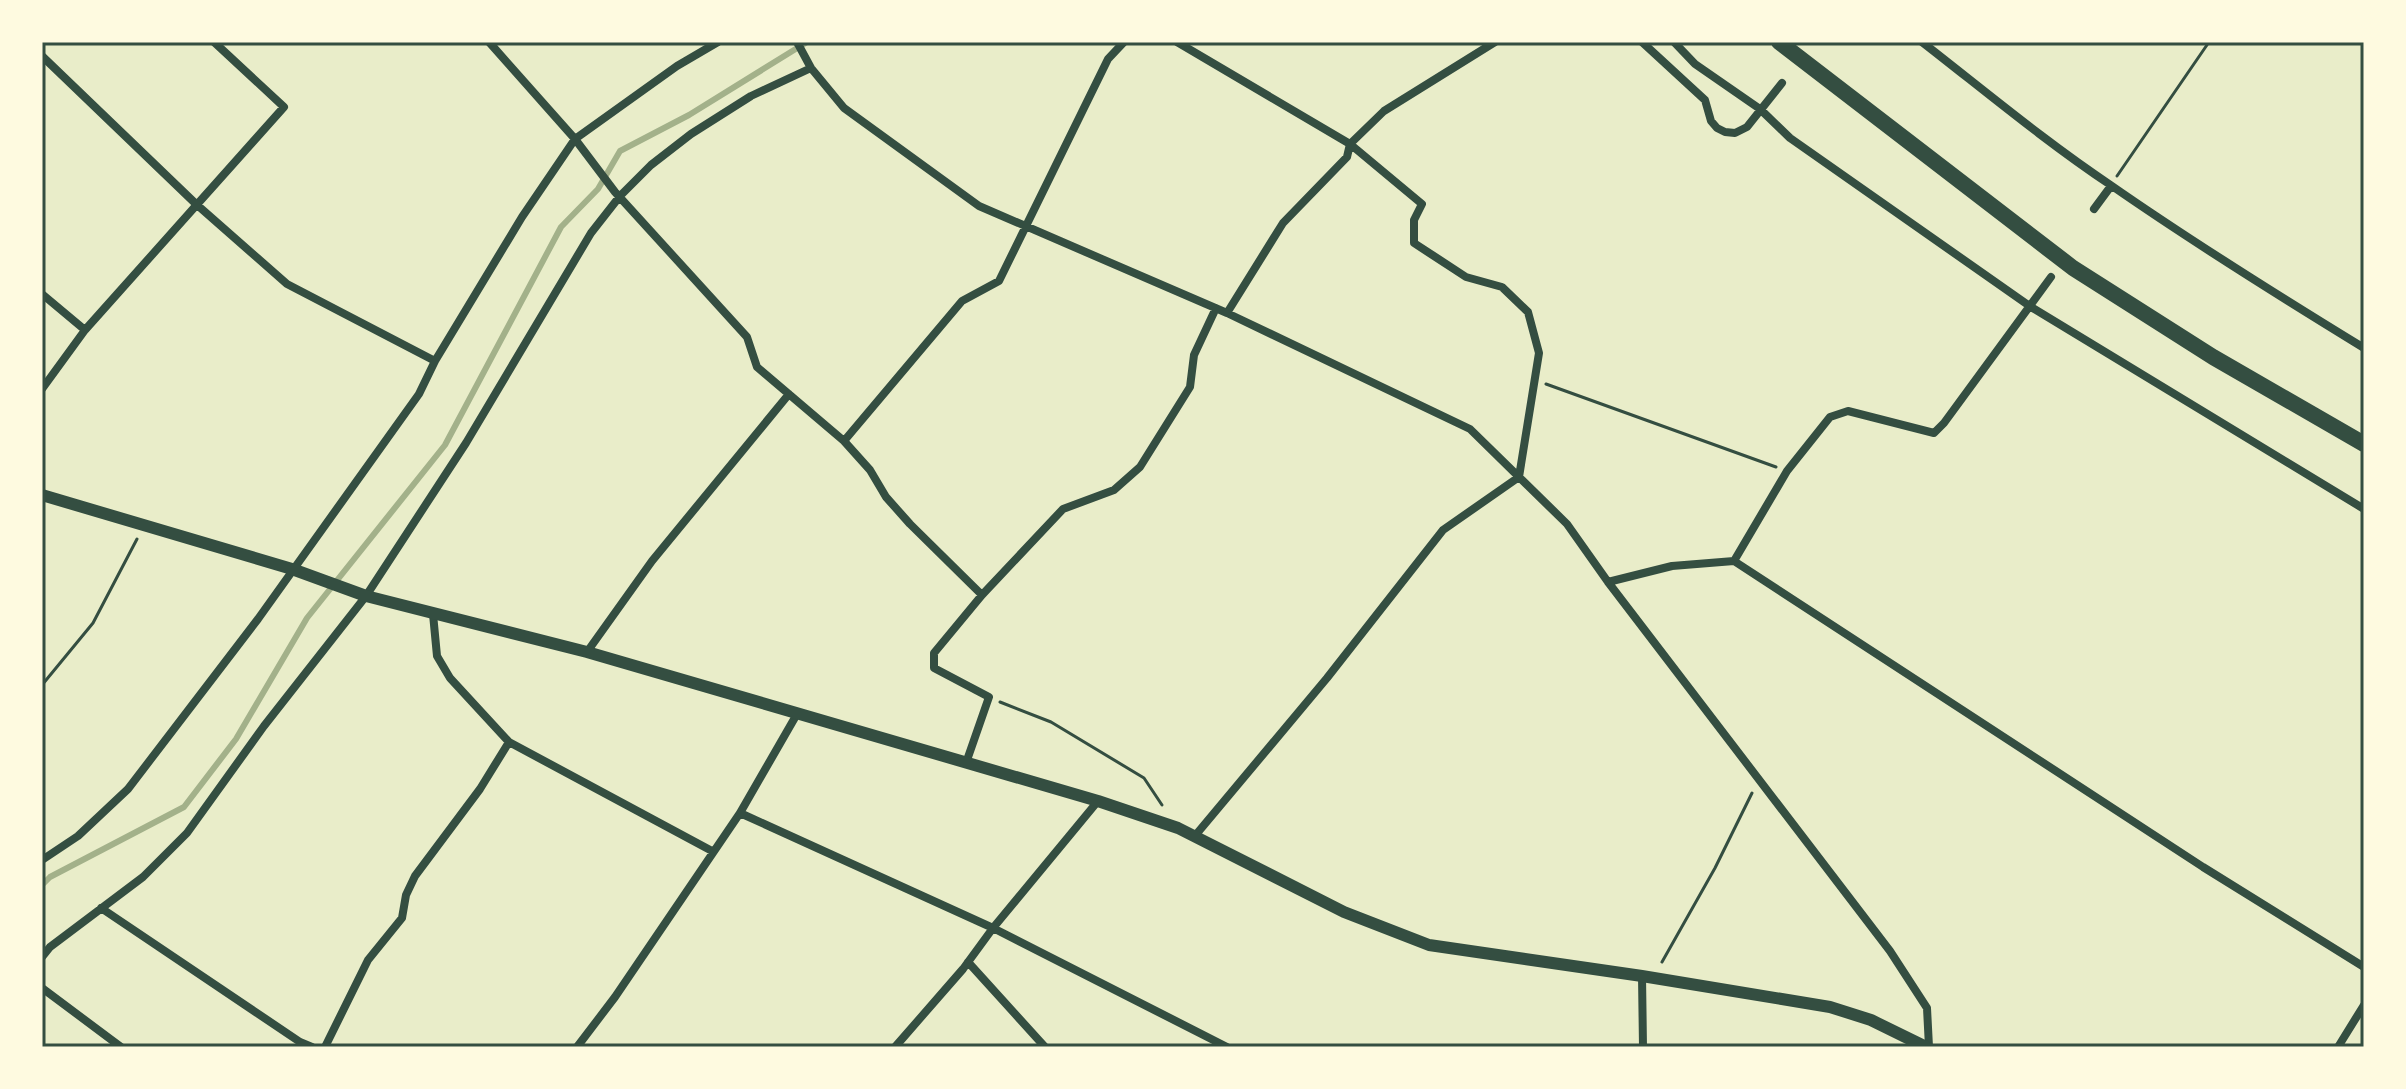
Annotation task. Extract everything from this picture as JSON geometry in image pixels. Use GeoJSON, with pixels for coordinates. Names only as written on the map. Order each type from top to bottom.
{"type":"FeatureCollection","features":[{"type":"Feature","properties":{"kind":"highway"},"geometry":{"type":"LineString","coordinates":[[1779,42],[2073,268],[2213,357],[2361,442]]}},
{"type":"Feature","properties":{"kind":"street"},"geometry":{"type":"LineString","coordinates":[[42,389],[85,330],[284,107],[214,42]]}},
{"type":"Feature","properties":{"kind":"street"},"geometry":{"type":"LineString","coordinates":[[489,42],[575,139],[617,194],[747,337],[757,367],[844,441],[910,524],[982,595]]}},
{"type":"Feature","properties":{"kind":"street"},"geometry":{"type":"LineString","coordinates":[[42,860],[78,836],[128,789],[258,619],[419,394],[435,361],[536,193],[575,139],[677,66],[718,42]]}},
{"type":"Feature","properties":{"kind":"street"},"geometry":{"type":"LineString","coordinates":[[42,495],[292,569],[366,596],[587,652],[1098,801],[1178,828],[1344,912],[1429,945],[1830,1007],[1871,1020],[1928,1047],[1927,1008],[1890,951],[1567,524],[1470,429],[1216,308],[979,206],[844,108],[811,68],[797,42]]}},
{"type":"Feature","properties":{"kind":"street"},"geometry":{"type":"LineString","coordinates":[[844,441],[962,301],[999,281],[1108,59],[1124,42]]}},
{"type":"Feature","properties":{"kind":"street"},"geometry":{"type":"LineString","coordinates":[[1177,42],[1350,144],[1422,204],[1414,220],[1414,243],[1466,277],[1502,287],[1528,312],[1539,353],[1519,477],[1443,530],[1327,678],[1194,837]]}},
{"type":"Feature","properties":{"kind":"street"},"geometry":{"type":"LineString","coordinates":[[1227,313],[1283,223],[1347,157],[1350,144],[1384,111],[1495,42]]}},
{"type":"Feature","properties":{"kind":"street"},"geometry":{"type":"LineString","coordinates":[[1642,42],[1705,100],[1711,121],[1717,128],[1735,133],[1747,127],[1782,83]]}},
{"type":"Feature","properties":{"kind":"street"},"geometry":{"type":"LineString","coordinates":[[1674,42],[1695,64],[1760,109],[1790,138],[2031,307],[2364,509]]}},
{"type":"Feature","properties":{"kind":"street"},"geometry":{"type":"LineString","coordinates":[[1922,42],[2111,186],[2364,348]]}},
{"type":"Feature","properties":{"kind":"street"},"geometry":{"type":"LineString","coordinates":[[42,56],[196,204],[287,284],[435,361]]}},
{"type":"Feature","properties":{"kind":"street"},"geometry":{"type":"LineString","coordinates":[[42,957],[50,947],[143,877],[187,833],[264,726],[366,596],[466,443],[617,194],[691,134],[751,96],[811,68]]}},
{"type":"Feature","properties":{"kind":"street"},"geometry":{"type":"LineString","coordinates":[[2094,209],[2111,186]]}},
{"type":"Feature","properties":{"kind":"street"},"geometry":{"type":"LineString","coordinates":[[1734,561],[1787,471],[1830,417],[1848,411],[1934,433],[1953,412],[2051,277]]}},
{"type":"Feature","properties":{"kind":"street"},"geometry":{"type":"LineString","coordinates":[[42,294],[85,330]]}},
{"type":"Feature","properties":{"kind":"street"},"geometry":{"type":"LineString","coordinates":[[966,763],[989,697],[934,668],[934,653],[982,595],[1063,509],[1114,490],[1140,467],[1190,387],[1194,355],[1216,308]]}},
{"type":"Feature","properties":{"kind":"street"},"geometry":{"type":"LineString","coordinates":[[587,652],[661,550],[789,394]]}},
{"type":"Feature","properties":{"kind":"street"},"geometry":{"type":"LineString","coordinates":[[1608,582],[1672,566],[1734,561],[2203,867],[2364,967]]}},
{"type":"Feature","properties":{"kind":"street"},"geometry":{"type":"LineString","coordinates":[[433,614],[437,656],[450,678],[509,742],[712,851]]}},
{"type":"Feature","properties":{"kind":"street"},"geometry":{"type":"LineString","coordinates":[[577,1047],[615,997],[740,813],[797,714]]}},
{"type":"Feature","properties":{"kind":"street"},"geometry":{"type":"LineString","coordinates":[[325,1047],[368,960],[402,918],[406,895],[415,876],[480,789],[509,742]]}},
{"type":"Feature","properties":{"kind":"street"},"geometry":{"type":"LineString","coordinates":[[895,1047],[1098,801]]}},
{"type":"Feature","properties":{"kind":"street"},"geometry":{"type":"LineString","coordinates":[[740,813],[993,928],[1227,1047]]}},
{"type":"Feature","properties":{"kind":"street"},"geometry":{"type":"LineString","coordinates":[[101,908],[297,1044],[312,1047]]}},
{"type":"Feature","properties":{"kind":"street"},"geometry":{"type":"LineString","coordinates":[[968,962],[1045,1047]]}},
{"type":"Feature","properties":{"kind":"street"},"geometry":{"type":"LineString","coordinates":[[1643,1047],[1648,977]]}},
{"type":"Feature","properties":{"kind":"street"},"geometry":{"type":"LineString","coordinates":[[42,988],[121,1047]]}},
{"type":"Feature","properties":{"kind":"street"},"geometry":{"type":"LineString","coordinates":[[2338,1047],[2364,1005]]}},
{"type":"Feature","properties":{"kind":"path"},"geometry":{"type":"LineString","coordinates":[[2111,186],[2209,42]]}},
{"type":"Feature","properties":{"kind":"path"},"geometry":{"type":"LineString","coordinates":[[1535,380],[1787,471]]}},
{"type":"Feature","properties":{"kind":"path"},"geometry":{"type":"LineString","coordinates":[[42,685],[93,623],[145,526]]}},
{"type":"Feature","properties":{"kind":"path"},"geometry":{"type":"LineString","coordinates":[[989,697],[1051,722],[1144,778],[1178,828]]}},
{"type":"Feature","properties":{"kind":"path"},"geometry":{"type":"LineString","coordinates":[[1648,977],[1715,868],[1759,778]]}},
{"type":"Feature","properties":{"kind":"waterway"},"geometry":{"type":"LineString","coordinates":[[42,885],[50,877],[184,807],[236,739],[307,618],[445,445],[561,227],[598,189],[620,151],[689,115],[807,42]]}}]}
